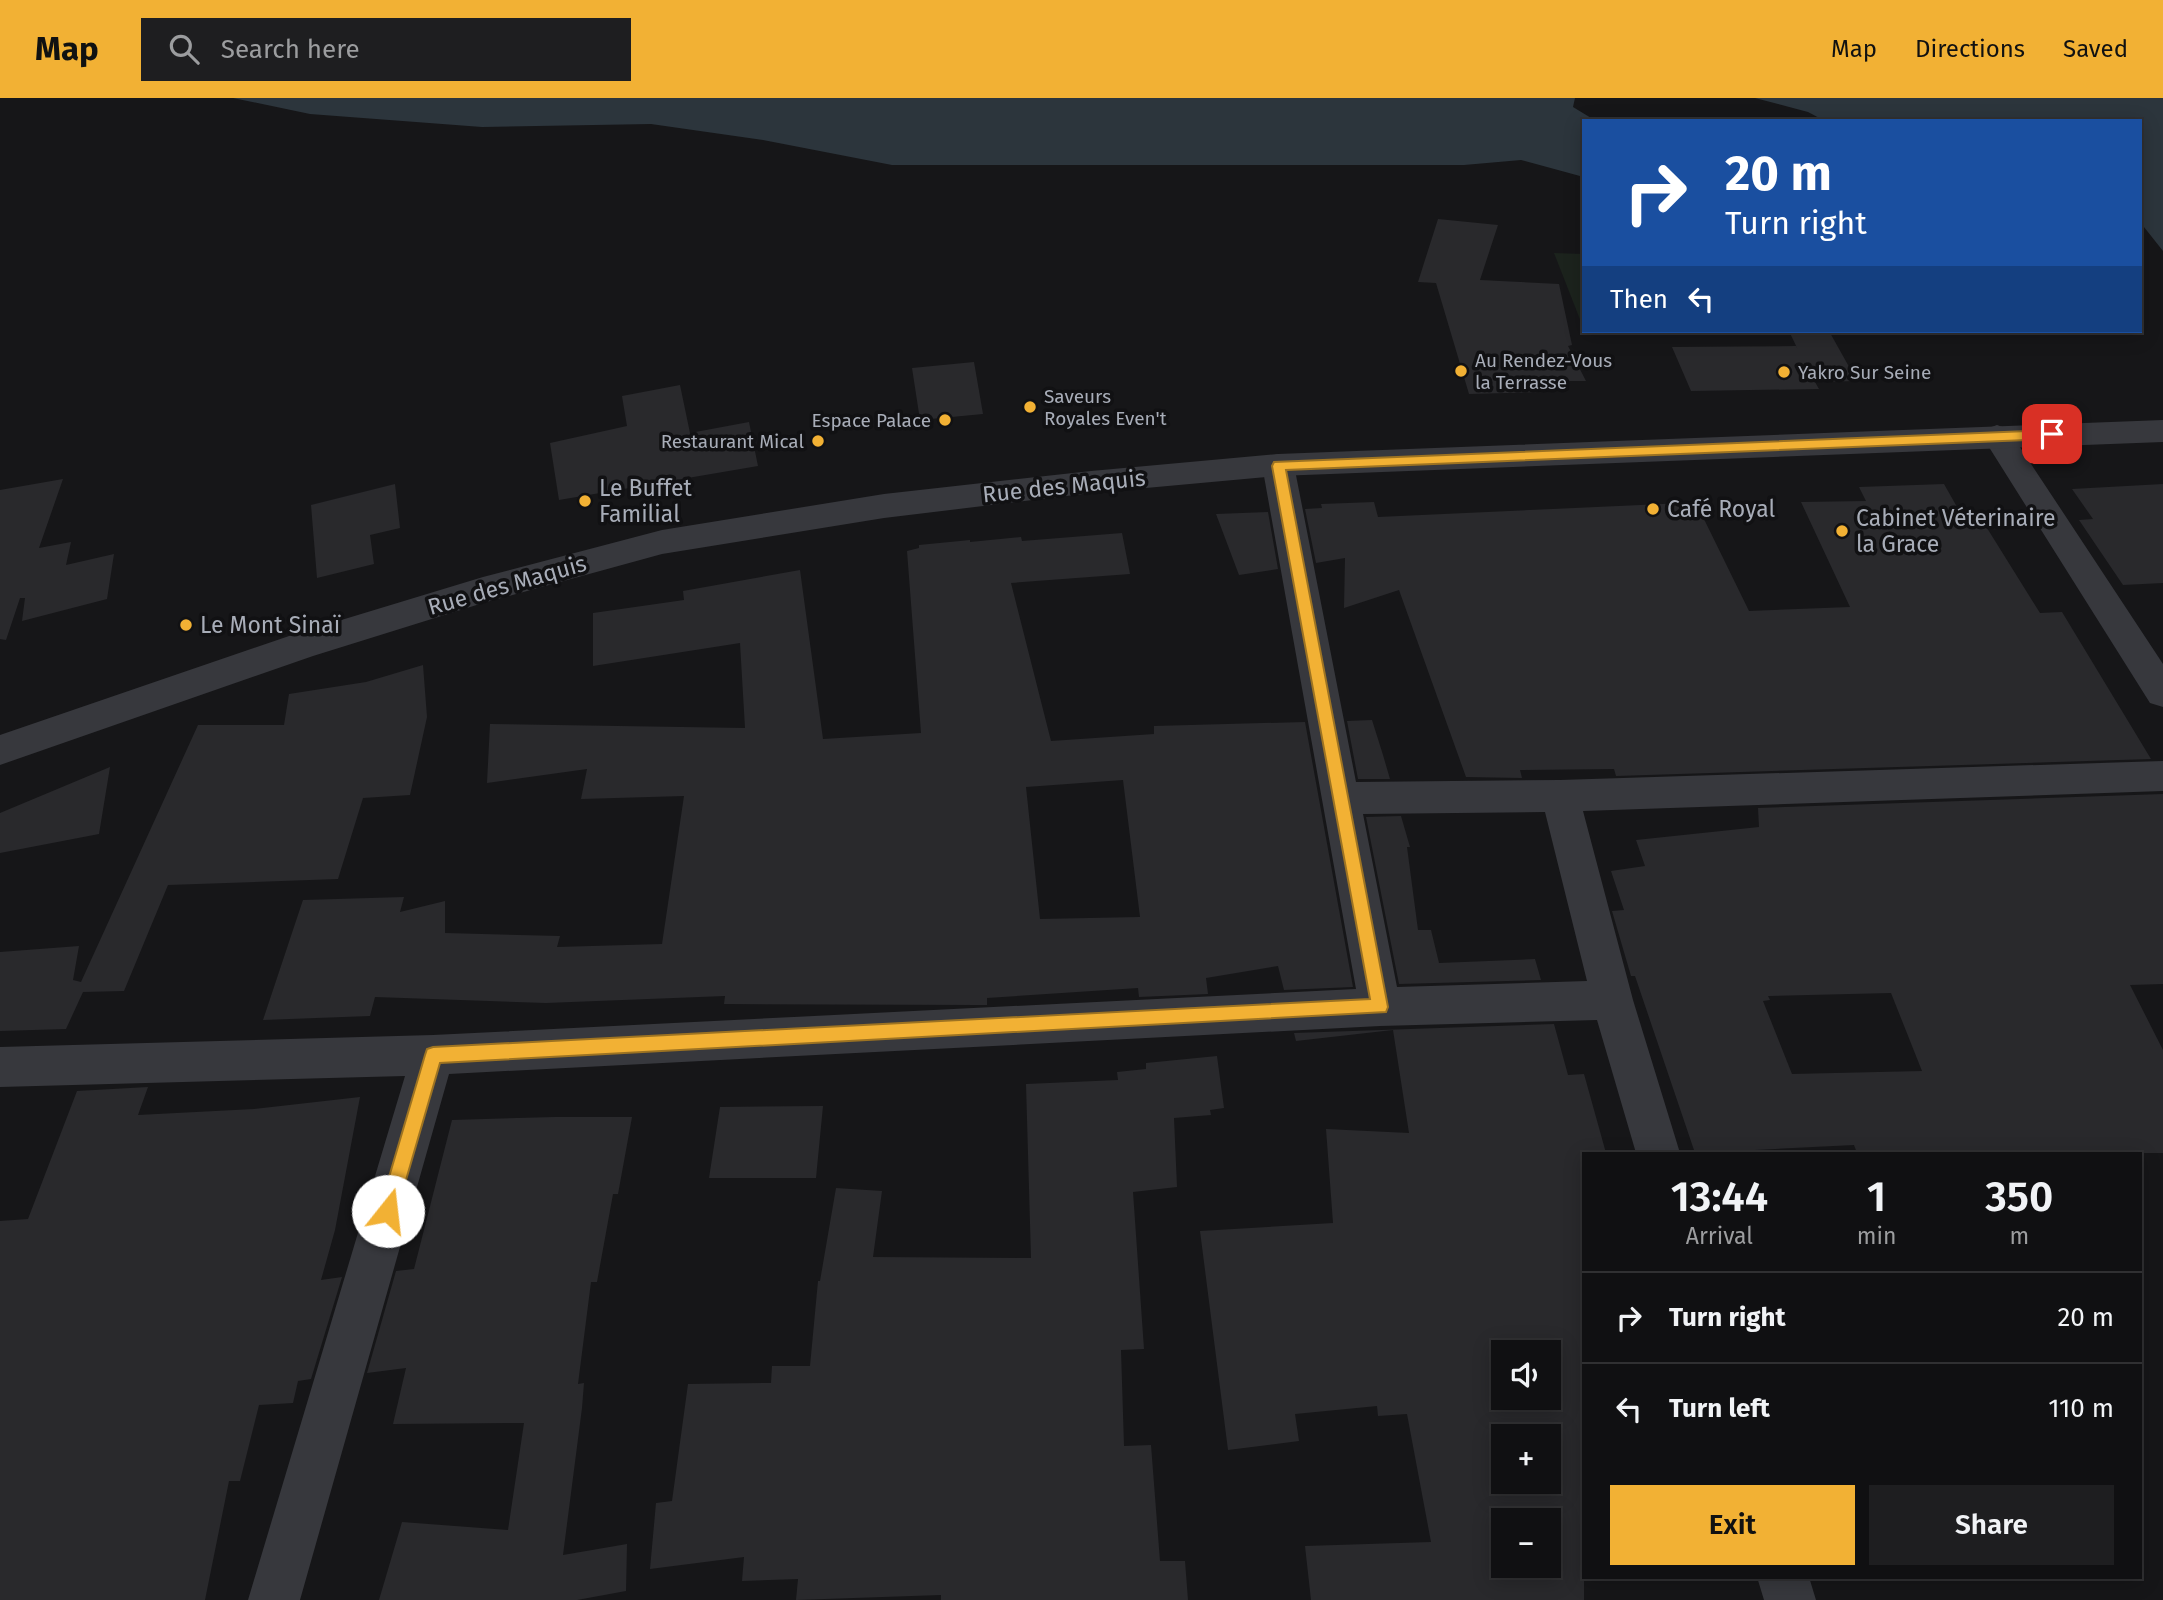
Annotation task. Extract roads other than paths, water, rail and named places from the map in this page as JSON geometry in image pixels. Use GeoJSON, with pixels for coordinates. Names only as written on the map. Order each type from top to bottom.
{"type":"FeatureCollection","features":[{"type":"Feature","properties":{"kind":"street","name":"Rue des Maquis"},"geometry":{"type":"LineString","coordinates":[[0,750],[304,645],[483,590],[662,542],[884,506],[1091,482],[1278,466],[2163,431]]}},
{"type":"Feature","properties":{"kind":"street"},"geometry":{"type":"LineString","coordinates":[[1997,436],[2163,693]]}},
{"type":"Feature","properties":{"kind":"street"},"geometry":{"type":"LineString","coordinates":[[1278,466],[1380,1007]]}},
{"type":"Feature","properties":{"kind":"street"},"geometry":{"type":"LineString","coordinates":[[1340,798],[1560,796],[2163,776]]}},
{"type":"Feature","properties":{"kind":"street"},"geometry":{"type":"LineString","coordinates":[[1560,796],[1612,1000],[1658,1152]]}},
{"type":"Feature","properties":{"kind":"street"},"geometry":{"type":"LineString","coordinates":[[0,1067],[433,1055],[1380,1007],[1612,1000]]}},
{"type":"Feature","properties":{"kind":"street"},"geometry":{"type":"LineString","coordinates":[[274,1600],[433,1055]]}},
{"type":"Feature","properties":{"kind":"street"},"geometry":{"type":"LineString","coordinates":[[1784,1579],[1790,1600]]}},
{"type":"Feature","properties":{"kind":"place","name":"Au Rendez-Vous la Terrasse"},"geometry":{"type":"Point","coordinates":[1461,371]}},
{"type":"Feature","properties":{"kind":"place","name":"Yakro Sur Seine"},"geometry":{"type":"Point","coordinates":[1784,372]}},
{"type":"Feature","properties":{"kind":"place","name":"Saveurs Royales Even't"},"geometry":{"type":"Point","coordinates":[1030,407]}},
{"type":"Feature","properties":{"kind":"place","name":"Espace Palace"},"geometry":{"type":"Point","coordinates":[945,420]}},
{"type":"Feature","properties":{"kind":"place","name":"Restaurant Mical"},"geometry":{"type":"Point","coordinates":[818,441]}},
{"type":"Feature","properties":{"kind":"place","name":"Le Buffet Familial"},"geometry":{"type":"Point","coordinates":[585,501]}},
{"type":"Feature","properties":{"kind":"place","name":"Café Royal"},"geometry":{"type":"Point","coordinates":[1653,509]}},
{"type":"Feature","properties":{"kind":"place","name":"Cabinet Véterinaire la Grace"},"geometry":{"type":"Point","coordinates":[1842,531]}},
{"type":"Feature","properties":{"kind":"place","name":"Le Mont Sinaï"},"geometry":{"type":"Point","coordinates":[186,625]}}]}
